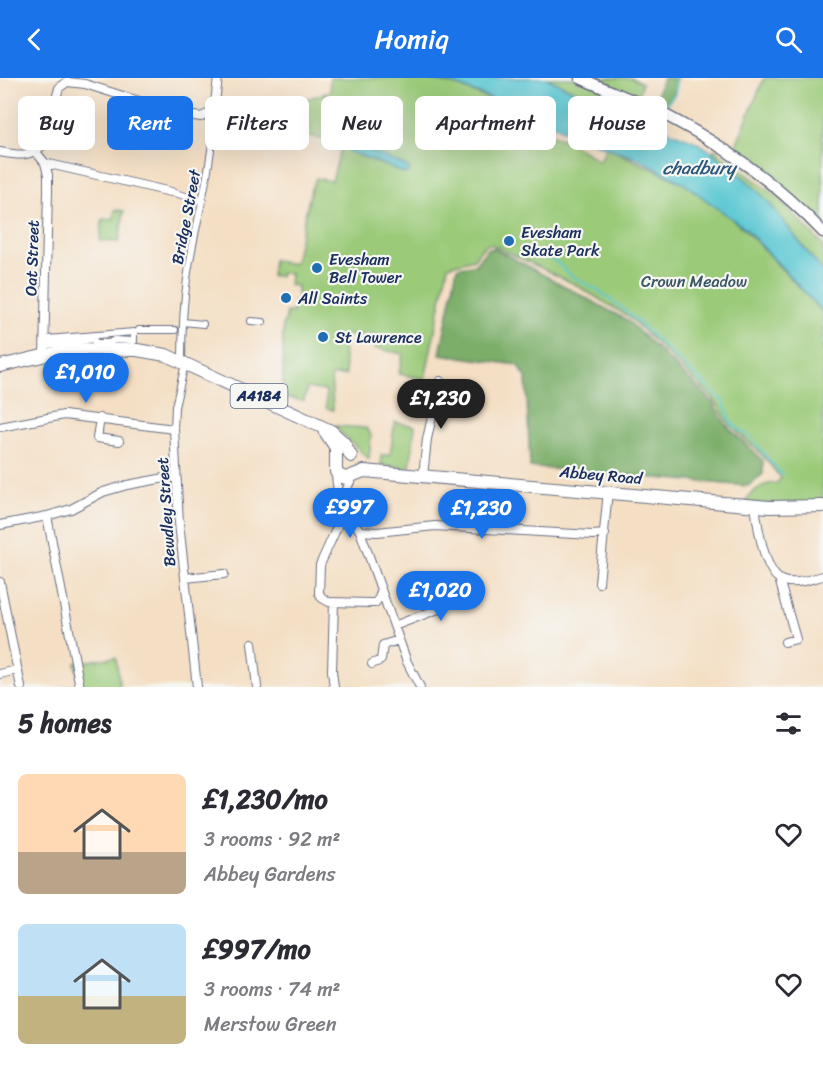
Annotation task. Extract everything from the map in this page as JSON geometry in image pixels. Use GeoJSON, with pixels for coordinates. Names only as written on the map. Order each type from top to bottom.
{"type":"FeatureCollection","features":[{"type":"Feature","properties":{"kind":"main road"},"geometry":{"type":"LineString","coordinates":[[580,78],[668,116],[717,144],[789,199],[823,232]]}},
{"type":"Feature","properties":{"kind":"main road","name":"A4184"},"geometry":{"type":"LineString","coordinates":[[0,366],[72,349],[137,350],[166,355],[322,427],[338,436],[354,457]]}},
{"type":"Feature","properties":{"kind":"main road"},"geometry":{"type":"LineString","coordinates":[[322,427],[336,448],[337,468]]}},
{"type":"Feature","properties":{"kind":"main road"},"geometry":{"type":"LineString","coordinates":[[337,468],[343,455],[354,457],[358,465],[354,475]]}},
{"type":"Feature","properties":{"kind":"main road","name":"Abbey Road"},"geometry":{"type":"LineString","coordinates":[[354,457],[377,472]]}},
{"type":"Feature","properties":{"kind":"main road","name":"A4184"},"geometry":{"type":"LineString","coordinates":[[337,468],[346,478],[354,475]]}},
{"type":"Feature","properties":{"kind":"main road","name":"Abbey Road"},"geometry":{"type":"LineString","coordinates":[[354,475],[364,471],[754,505],[823,506]]}},
{"type":"Feature","properties":{"kind":"street","name":"Bridge Street"},"geometry":{"type":"LineString","coordinates":[[216,96],[218,78]]}},
{"type":"Feature","properties":{"kind":"street"},"geometry":{"type":"LineString","coordinates":[[0,152],[22,156],[36,152],[43,145],[60,82],[72,81],[85,84],[186,115],[201,117],[205,115]]}},
{"type":"Feature","properties":{"kind":"street","name":"Bridge Street"},"geometry":{"type":"LineString","coordinates":[[184,363],[179,328],[212,150]]}},
{"type":"Feature","properties":{"kind":"street"},"geometry":{"type":"LineString","coordinates":[[36,152],[45,163],[203,201]]}},
{"type":"Feature","properties":{"kind":"street","name":"Oat Street"},"geometry":{"type":"LineString","coordinates":[[44,355],[48,192],[45,163]]}},
{"type":"Feature","properties":{"kind":"street"},"geometry":{"type":"LineString","coordinates":[[251,321],[263,322]]}},
{"type":"Feature","properties":{"kind":"street"},"geometry":{"type":"LineString","coordinates":[[136,331],[134,341],[114,340],[109,343],[95,343],[94,339],[48,345],[47,339],[203,324]]}},
{"type":"Feature","properties":{"kind":"street","name":"Bewdley Street"},"geometry":{"type":"LineString","coordinates":[[184,363],[175,407],[174,429],[179,523],[197,687]]}},
{"type":"Feature","properties":{"kind":"street"},"geometry":{"type":"LineString","coordinates":[[423,476],[427,439],[440,381]]}},
{"type":"Feature","properties":{"kind":"street"},"geometry":{"type":"LineString","coordinates":[[0,427],[64,415],[174,429]]}},
{"type":"Feature","properties":{"kind":"street"},"geometry":{"type":"LineString","coordinates":[[100,418],[97,438],[119,441]]}},
{"type":"Feature","properties":{"kind":"street"},"geometry":{"type":"LineString","coordinates":[[337,468],[337,527],[320,565],[318,590],[322,598],[334,602],[375,603],[387,606]]}},
{"type":"Feature","properties":{"kind":"street"},"geometry":{"type":"LineString","coordinates":[[354,475],[346,485],[349,515],[360,531],[406,662],[420,687]]}},
{"type":"Feature","properties":{"kind":"street"},"geometry":{"type":"LineString","coordinates":[[0,525],[47,516],[71,508],[102,492],[127,485],[176,476]]}},
{"type":"Feature","properties":{"kind":"street"},"geometry":{"type":"LineString","coordinates":[[599,583],[608,491]]}},
{"type":"Feature","properties":{"kind":"street"},"geometry":{"type":"LineString","coordinates":[[754,505],[765,552],[772,571],[779,579],[796,639],[785,642]]}},
{"type":"Feature","properties":{"kind":"street"},"geometry":{"type":"LineString","coordinates":[[47,516],[80,687]]}},
{"type":"Feature","properties":{"kind":"street"},"geometry":{"type":"LineString","coordinates":[[360,531],[377,532],[435,526],[604,534]]}},
{"type":"Feature","properties":{"kind":"street"},"geometry":{"type":"LineString","coordinates":[[185,578],[224,574]]}},
{"type":"Feature","properties":{"kind":"street"},"geometry":{"type":"LineString","coordinates":[[779,579],[797,582],[823,576]]}},
{"type":"Feature","properties":{"kind":"street"},"geometry":{"type":"LineString","coordinates":[[0,582],[21,687]]}},
{"type":"Feature","properties":{"kind":"street"},"geometry":{"type":"LineString","coordinates":[[394,626],[449,608],[453,588]]}},
{"type":"Feature","properties":{"kind":"street"},"geometry":{"type":"LineString","coordinates":[[375,603],[381,591]]}},
{"type":"Feature","properties":{"kind":"street"},"geometry":{"type":"LineString","coordinates":[[334,602],[332,671],[334,687]]}},
{"type":"Feature","properties":{"kind":"street"},"geometry":{"type":"LineString","coordinates":[[372,664],[381,660],[383,645],[399,640]]}},
{"type":"Feature","properties":{"kind":"street"},"geometry":{"type":"LineString","coordinates":[[250,647],[257,687]]}},
{"type":"Feature","properties":{"kind":"street"},"geometry":{"type":"LineString","coordinates":[[0,674],[17,670]]}},
{"type":"Feature","properties":{"kind":"green space","name":"Crown Meadow"},"geometry":{"type":"Polygon","coordinates":[[[330,78],[419,78],[455,85],[482,96],[415,96],[415,150],[556,150],[556,136],[568,142],[568,150],[582,150],[600,161],[605,150],[612,150],[683,183],[746,231],[823,313],[823,505],[744,503],[758,488],[777,483],[781,478],[761,454],[728,423],[714,399],[629,317],[574,284],[491,244],[484,246],[474,259],[448,266],[425,379],[399,374],[403,354],[374,348],[373,334],[342,336],[346,375],[331,376],[333,410],[326,408],[326,391],[307,388],[304,401],[283,397],[285,388],[283,385],[283,324],[286,320],[286,312],[293,312],[294,301],[298,302],[297,286],[289,285],[290,273],[271,276],[273,260],[290,264],[295,262],[311,189],[316,178],[332,181],[340,150],[403,150],[403,96],[321,96],[321,139],[309,136],[309,98],[330,92],[330,78]]]}},
{"type":"Feature","properties":{"kind":"green space"},"geometry":{"type":"Polygon","coordinates":[[[546,78],[631,78],[642,83],[638,96],[619,96],[612,93],[611,96],[585,96],[546,78]]]}},
{"type":"Feature","properties":{"kind":"green space"},"geometry":{"type":"Polygon","coordinates":[[[663,78],[677,78],[675,92],[667,105],[667,96],[656,96],[663,78]]]}},
{"type":"Feature","properties":{"kind":"green space"},"geometry":{"type":"Polygon","coordinates":[[[764,78],[823,78],[823,225],[732,155],[764,78]]]}},
{"type":"Feature","properties":{"kind":"green space"},"geometry":{"type":"Polygon","coordinates":[[[714,149],[777,197],[823,245],[823,271],[768,202],[712,152],[714,149]]]}},
{"type":"Feature","properties":{"kind":"green space"},"geometry":{"type":"Polygon","coordinates":[[[115,210],[124,211],[119,242],[100,241],[102,219],[113,220],[115,210]]]}},
{"type":"Feature","properties":{"kind":"green space"},"geometry":{"type":"Polygon","coordinates":[[[494,248],[627,320],[711,400],[726,425],[763,461],[763,474],[748,486],[530,467],[526,377],[517,365],[440,354],[457,268],[476,264],[487,249],[494,248]]]}},
{"type":"Feature","properties":{"kind":"green space"},"geometry":{"type":"Polygon","coordinates":[[[395,422],[415,426],[410,467],[381,465],[381,455],[390,455],[395,422]]]}},
{"type":"Feature","properties":{"kind":"green space"},"geometry":{"type":"Polygon","coordinates":[[[334,426],[366,428],[371,435],[369,459],[334,426]]]}},
{"type":"Feature","properties":{"kind":"green space"},"geometry":{"type":"Polygon","coordinates":[[[116,657],[120,687],[80,687],[75,663],[116,657]]]}},
{"type":"Feature","properties":{"kind":"water","name":"chadbury"},"geometry":{"type":"Polygon","coordinates":[[[421,78],[546,78],[585,96],[568,96],[568,132],[556,127],[556,96],[485,96],[453,84],[421,78]]]}},
{"type":"Feature","properties":{"kind":"water","name":"chadbury"},"geometry":{"type":"Polygon","coordinates":[[[667,130],[701,145],[750,183],[775,210],[823,271],[823,312],[747,230],[683,183],[641,160],[614,150],[667,150],[667,130]]]}},
{"type":"Feature","properties":{"kind":"water"},"geometry":{"type":"Polygon","coordinates":[[[369,150],[410,168],[407,174],[348,151],[369,150]]]}},
{"type":"Feature","properties":{"kind":"waterway"},"geometry":{"type":"LineString","coordinates":[[667,103],[676,93],[676,78]]}},
{"type":"Feature","properties":{"kind":"waterway"},"geometry":{"type":"LineString","coordinates":[[538,254],[554,260],[573,277],[599,291],[627,312],[724,402],[731,423],[750,437],[782,475]]}},
{"type":"Feature","properties":{"kind":"place","name":"Evesham Skate Park"},"geometry":{"type":"Point","coordinates":[509,241]}},
{"type":"Feature","properties":{"kind":"place","name":"Evesham Bell Tower"},"geometry":{"type":"Point","coordinates":[317,268]}},
{"type":"Feature","properties":{"kind":"place","name":"All Saints"},"geometry":{"type":"Point","coordinates":[286,298]}},
{"type":"Feature","properties":{"kind":"place","name":"St Lawrence"},"geometry":{"type":"Point","coordinates":[323,337]}}]}
